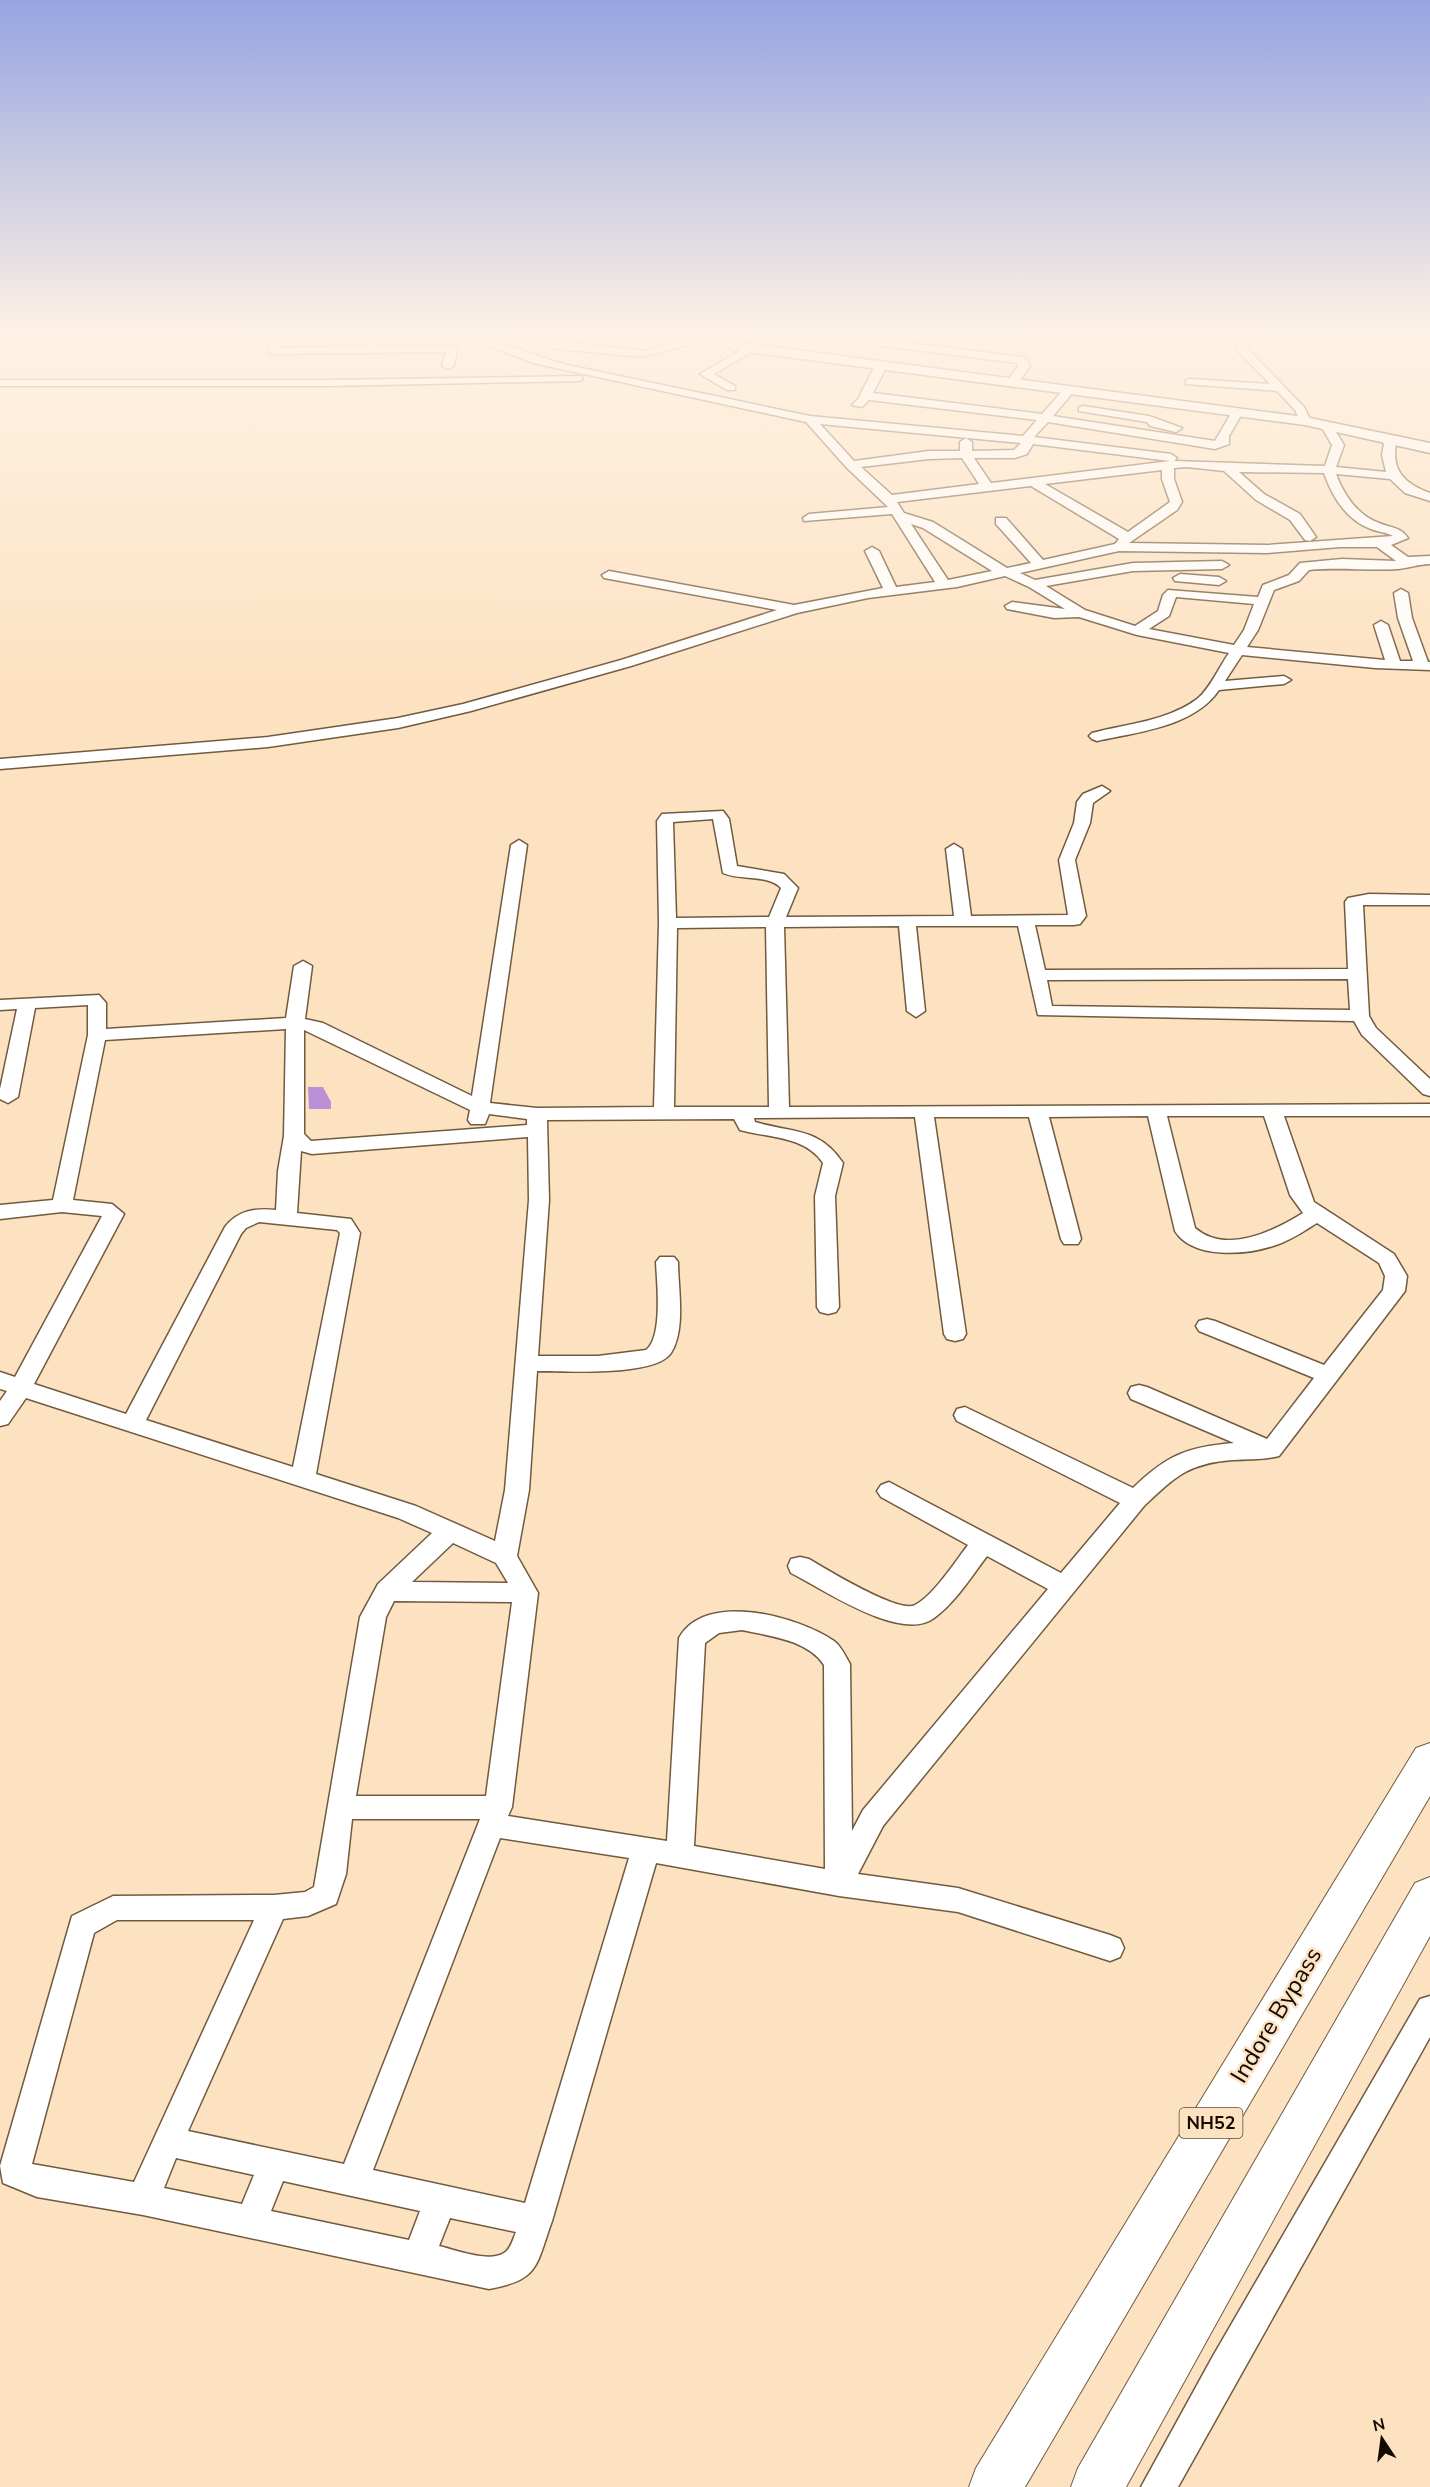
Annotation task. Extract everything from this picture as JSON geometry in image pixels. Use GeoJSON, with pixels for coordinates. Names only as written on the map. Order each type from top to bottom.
{"type":"FeatureCollection","features":[{"type":"Feature","properties":{"kind":"highway","name":"Indore Bypass"},"geometry":{"type":"LineString","coordinates":[[995,2487],[1430,1760]]}},
{"type":"Feature","properties":{"kind":"highway"},"geometry":{"type":"LineString","coordinates":[[1097,2487],[1430,1896]]}},
{"type":"Feature","properties":{"kind":"street"},"geometry":{"type":"LineString","coordinates":[[841,454],[894,508],[944,585]]}},
{"type":"Feature","properties":{"kind":"street"},"geometry":{"type":"LineString","coordinates":[[851,465],[918,456],[966,454]]}},
{"type":"Feature","properties":{"kind":"street"},"geometry":{"type":"LineString","coordinates":[[967,454],[971,465],[988,488]]}},
{"type":"Feature","properties":{"kind":"street"},"geometry":{"type":"LineString","coordinates":[[1105,454],[1118,472]]}},
{"type":"Feature","properties":{"kind":"street"},"geometry":{"type":"LineString","coordinates":[[1136,454],[1228,468],[1309,468],[1393,476]]}},
{"type":"Feature","properties":{"kind":"street"},"geometry":{"type":"LineString","coordinates":[[1184,461],[1185,454]]}},
{"type":"Feature","properties":{"kind":"street"},"geometry":{"type":"LineString","coordinates":[[0,764],[268,742],[398,723],[466,708],[615,666],[795,609],[1008,573],[1123,543],[1286,547],[1380,543],[1402,538],[1397,532],[1369,524],[1345,505],[1329,471],[1335,454]]}},
{"type":"Feature","properties":{"kind":"street"},"geometry":{"type":"LineString","coordinates":[[1388,454],[1393,476],[1409,490],[1430,497]]}},
{"type":"Feature","properties":{"kind":"street"},"geometry":{"type":"LineString","coordinates":[[808,518],[894,508],[988,488],[1168,466],[1184,461]]}},
{"type":"Feature","properties":{"kind":"street"},"geometry":{"type":"LineString","coordinates":[[1123,543],[1173,507],[1176,502],[1168,479],[1168,466]]}},
{"type":"Feature","properties":{"kind":"street"},"geometry":{"type":"LineString","coordinates":[[1228,468],[1260,497],[1295,517],[1310,537]]}},
{"type":"Feature","properties":{"kind":"street"},"geometry":{"type":"LineString","coordinates":[[1035,483],[1123,543]]}},
{"type":"Feature","properties":{"kind":"street"},"geometry":{"type":"LineString","coordinates":[[894,508],[928,525],[1008,573],[1034,584],[1080,613],[1137,631],[1235,650],[1426,666],[1405,618],[1401,593]]}},
{"type":"Feature","properties":{"kind":"street"},"geometry":{"type":"LineString","coordinates":[[1001,521],[1040,565]]}},
{"type":"Feature","properties":{"kind":"street"},"geometry":{"type":"LineString","coordinates":[[1380,543],[1405,561]]}},
{"type":"Feature","properties":{"kind":"street"},"geometry":{"type":"LineString","coordinates":[[1325,544],[1342,563]]}},
{"type":"Feature","properties":{"kind":"street"},"geometry":{"type":"LineString","coordinates":[[1286,547],[1305,566]]}},
{"type":"Feature","properties":{"kind":"street"},"geometry":{"type":"LineString","coordinates":[[872,551],[891,591]]}},
{"type":"Feature","properties":{"kind":"street"},"geometry":{"type":"LineString","coordinates":[[1097,736],[1149,725],[1187,711],[1204,701],[1216,686],[1235,650],[1251,630],[1268,588],[1294,578],[1305,566],[1342,563],[1399,565],[1405,561],[1430,560]]}},
{"type":"Feature","properties":{"kind":"street"},"geometry":{"type":"LineString","coordinates":[[1034,584],[1133,567],[1222,565]]}},
{"type":"Feature","properties":{"kind":"street"},"geometry":{"type":"LineString","coordinates":[[1092,574],[1219,581]]}},
{"type":"Feature","properties":{"kind":"street"},"geometry":{"type":"LineString","coordinates":[[609,575],[795,609]]}},
{"type":"Feature","properties":{"kind":"street"},"geometry":{"type":"LineString","coordinates":[[1137,631],[1164,613],[1170,595],[1173,593],[1262,601]]}},
{"type":"Feature","properties":{"kind":"street"},"geometry":{"type":"LineString","coordinates":[[1011,606],[1054,614],[1080,613]]}},
{"type":"Feature","properties":{"kind":"street"},"geometry":{"type":"LineString","coordinates":[[1381,625],[1394,664]]}},
{"type":"Feature","properties":{"kind":"street"},"geometry":{"type":"LineString","coordinates":[[1216,686],[1284,680]]}},
{"type":"Feature","properties":{"kind":"street"},"geometry":{"type":"LineString","coordinates":[[668,924],[1065,922],[1074,920],[1077,916],[1067,860],[1082,823],[1085,802],[1089,797],[1102,791]]}},
{"type":"Feature","properties":{"kind":"street"},"geometry":{"type":"LineString","coordinates":[[664,1113],[668,924],[664,821],[675,815],[713,812],[721,819],[729,869],[739,874],[779,878],[790,888],[775,922],[779,1112]]}},
{"type":"Feature","properties":{"kind":"street"},"geometry":{"type":"LineString","coordinates":[[478,1135],[478,1107],[519,845]]}},
{"type":"Feature","properties":{"kind":"street"},"geometry":{"type":"LineString","coordinates":[[954,849],[963,922]]}},
{"type":"Feature","properties":{"kind":"street"},"geometry":{"type":"LineString","coordinates":[[1430,900],[1369,899],[1354,902],[1360,1016],[1369,1031],[1430,1090]]}},
{"type":"Feature","properties":{"kind":"street"},"geometry":{"type":"LineString","coordinates":[[907,922],[916,1011]]}},
{"type":"Feature","properties":{"kind":"street"},"geometry":{"type":"LineString","coordinates":[[1026,922],[1044,1011],[1360,1016]]}},
{"type":"Feature","properties":{"kind":"street"},"geometry":{"type":"LineString","coordinates":[[286,1218],[288,1172],[294,1136],[295,1023],[303,966]]}},
{"type":"Feature","properties":{"kind":"street"},"geometry":{"type":"LineString","coordinates":[[1038,975],[1357,974]]}},
{"type":"Feature","properties":{"kind":"street"},"geometry":{"type":"LineString","coordinates":[[0,1005],[93,999],[97,1003],[98,1035],[62,1206]]}},
{"type":"Feature","properties":{"kind":"street"},"geometry":{"type":"LineString","coordinates":[[8,1097],[27,1003]]}},
{"type":"Feature","properties":{"kind":"street"},"geometry":{"type":"LineString","coordinates":[[98,1035],[295,1023],[316,1027],[478,1107],[537,1122]]}},
{"type":"Feature","properties":{"kind":"street"},"geometry":{"type":"LineString","coordinates":[[1037,1110],[1071,1239]]}},
{"type":"Feature","properties":{"kind":"street"},"geometry":{"type":"LineString","coordinates":[[1156,1110],[1185,1231],[1190,1237],[1206,1244],[1256,1243],[1271,1240],[1316,1214]]}},
{"type":"Feature","properties":{"kind":"street"},"geometry":{"type":"LineString","coordinates":[[839,1884],[873,1818],[1136,1500],[1169,1469],[1183,1462],[1210,1454],[1271,1450],[1394,1291],[1396,1276],[1387,1259],[1316,1214],[1300,1195],[1272,1110]]}},
{"type":"Feature","properties":{"kind":"street"},"geometry":{"type":"LineString","coordinates":[[294,1136],[304,1145],[312,1148],[478,1135],[537,1122],[664,1113],[1430,1110]]}},
{"type":"Feature","properties":{"kind":"street"},"geometry":{"type":"LineString","coordinates":[[742,1113],[747,1126],[808,1139],[819,1144],[833,1163],[825,1196],[828,1307]]}},
{"type":"Feature","properties":{"kind":"street"},"geometry":{"type":"LineString","coordinates":[[924,1113],[955,1334]]}},
{"type":"Feature","properties":{"kind":"street"},"geometry":{"type":"LineString","coordinates":[[505,1556],[517,1498],[525,1363],[539,1200],[537,1122]]}},
{"type":"Feature","properties":{"kind":"street"},"geometry":{"type":"LineString","coordinates":[[0,1212],[62,1206],[105,1209],[114,1214],[10,1384],[0,1418]]}},
{"type":"Feature","properties":{"kind":"street"},"geometry":{"type":"LineString","coordinates":[[133,1423],[232,1232],[239,1223],[256,1215],[344,1224],[350,1233],[303,1478]]}},
{"type":"Feature","properties":{"kind":"street"},"geometry":{"type":"LineString","coordinates":[[525,1363],[603,1362],[653,1358],[661,1351],[665,1328],[667,1262]]}},
{"type":"Feature","properties":{"kind":"street"},"geometry":{"type":"LineString","coordinates":[[1207,1326],[1327,1375]]}},
{"type":"Feature","properties":{"kind":"street"},"geometry":{"type":"LineString","coordinates":[[10,1384],[407,1512],[442,1526],[505,1556],[525,1593],[494,1816],[353,2181]]}},
{"type":"Feature","properties":{"kind":"street"},"geometry":{"type":"LineString","coordinates":[[1139,1393],[1271,1450]]}},
{"type":"Feature","properties":{"kind":"street"},"geometry":{"type":"LineString","coordinates":[[965,1414],[1136,1500]]}},
{"type":"Feature","properties":{"kind":"street"},"geometry":{"type":"LineString","coordinates":[[889,1491],[1065,1587]]}},
{"type":"Feature","properties":{"kind":"street"},"geometry":{"type":"LineString","coordinates":[[442,1526],[387,1591],[373,1617],[340,1808],[332,1874],[326,1895],[308,1904],[273,1907],[113,1908],[82,1925],[14,2172],[37,2182],[143,2199],[489,2273],[512,2269],[522,2258],[536,2221],[646,1849]]}},
{"type":"Feature","properties":{"kind":"street"},"geometry":{"type":"LineString","coordinates":[[800,1566],[895,1615],[917,1616],[933,1603],[984,1542]]}},
{"type":"Feature","properties":{"kind":"street"},"geometry":{"type":"LineString","coordinates":[[387,1591],[525,1593]]}},
{"type":"Feature","properties":{"kind":"street"},"geometry":{"type":"LineString","coordinates":[[680,1855],[692,1638],[713,1624],[742,1620],[791,1630],[827,1649],[837,1664],[839,1884]]}},
{"type":"Feature","properties":{"kind":"street"},"geometry":{"type":"LineString","coordinates":[[340,1808],[494,1816],[646,1849],[839,1884],[958,1900],[1110,1948]]}},
{"type":"Feature","properties":{"kind":"street"},"geometry":{"type":"LineString","coordinates":[[143,2199],[273,1907]]}},
{"type":"Feature","properties":{"kind":"street"},"geometry":{"type":"LineString","coordinates":[[1160,2487],[1225,2367],[1430,2009]]}},
{"type":"Feature","properties":{"kind":"street"},"geometry":{"type":"LineString","coordinates":[[168,2141],[536,2221]]}},
{"type":"Feature","properties":{"kind":"street"},"geometry":{"type":"LineString","coordinates":[[250,2222],[275,2164]]}},
{"type":"Feature","properties":{"kind":"street"},"geometry":{"type":"LineString","coordinates":[[418,2258],[441,2200]]}},
{"type":"Feature","properties":{"kind":"shaded area"},"geometry":{"type":"Polygon","coordinates":[[[308,1087],[323,1087],[331,1102],[331,1109],[309,1109],[308,1087]]]}}]}
